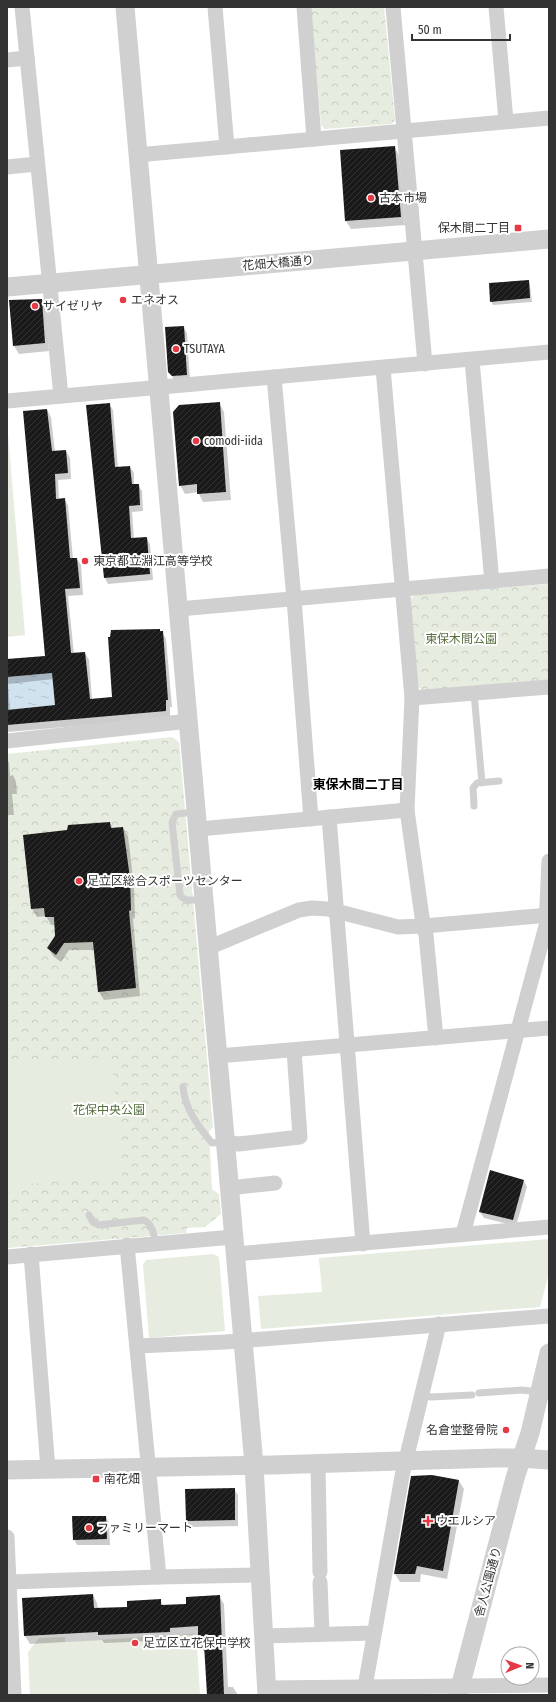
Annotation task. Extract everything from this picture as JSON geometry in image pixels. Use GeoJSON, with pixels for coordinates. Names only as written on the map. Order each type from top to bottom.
{"type":"FeatureCollection","features":[{"type":"Feature","properties":{"kind":"street"},"geometry":{"type":"LineString","coordinates":[[22,7],[61,396]]}},
{"type":"Feature","properties":{"kind":"street"},"geometry":{"type":"LineString","coordinates":[[125,7],[137,155],[210,947],[225,1142],[254,1465],[266,1692],[365,1687],[460,1691],[549,1685]]}},
{"type":"Feature","properties":{"kind":"street"},"geometry":{"type":"LineString","coordinates":[[215,7],[227,147]]}},
{"type":"Feature","properties":{"kind":"street"},"geometry":{"type":"LineString","coordinates":[[304,7],[314,139]]}},
{"type":"Feature","properties":{"kind":"street"},"geometry":{"type":"LineString","coordinates":[[393,7],[425,364]]}},
{"type":"Feature","properties":{"kind":"street"},"geometry":{"type":"LineString","coordinates":[[496,7],[506,121]]}},
{"type":"Feature","properties":{"kind":"street"},"geometry":{"type":"LineString","coordinates":[[7,60],[27,58]]}},
{"type":"Feature","properties":{"kind":"street"},"geometry":{"type":"LineString","coordinates":[[137,155],[549,118]]}},
{"type":"Feature","properties":{"kind":"street"},"geometry":{"type":"LineString","coordinates":[[7,167],[37,164]]}},
{"type":"Feature","properties":{"kind":"street","name":"花畑大橋通り"},"geometry":{"type":"LineString","coordinates":[[7,287],[549,239]]}},
{"type":"Feature","properties":{"kind":"street"},"geometry":{"type":"LineString","coordinates":[[7,401],[549,352]]}},
{"type":"Feature","properties":{"kind":"street"},"geometry":{"type":"LineString","coordinates":[[472,360],[492,582]]}},
{"type":"Feature","properties":{"kind":"street"},"geometry":{"type":"LineString","coordinates":[[382,368],[412,698],[408,810],[426,935],[436,1038]]}},
{"type":"Feature","properties":{"kind":"street"},"geometry":{"type":"LineString","coordinates":[[274,377],[294,599],[311,819]]}},
{"type":"Feature","properties":{"kind":"street"},"geometry":{"type":"LineString","coordinates":[[179,609],[549,576]]}},
{"type":"Feature","properties":{"kind":"street"},"geometry":{"type":"LineString","coordinates":[[412,698],[549,687]]}},
{"type":"Feature","properties":{"kind":"street"},"geometry":{"type":"LineString","coordinates":[[7,741],[189,722]]}},
{"type":"Feature","properties":{"kind":"street"},"geometry":{"type":"LineString","coordinates":[[198,820],[311,819],[408,810]]}},
{"type":"Feature","properties":{"kind":"street"},"geometry":{"type":"LineString","coordinates":[[329,817],[364,1244]]}},
{"type":"Feature","properties":{"kind":"street"},"geometry":{"type":"LineString","coordinates":[[463,1234],[546,926],[548,915],[549,861]]}},
{"type":"Feature","properties":{"kind":"street"},"geometry":{"type":"LineString","coordinates":[[210,947],[299,910],[312,908],[336,910],[398,926],[424,926],[548,915]]}},
{"type":"Feature","properties":{"kind":"street"},"geometry":{"type":"LineString","coordinates":[[218,1056],[549,1028]]}},
{"type":"Feature","properties":{"kind":"street"},"geometry":{"type":"LineString","coordinates":[[225,1142],[239,1144],[300,1137],[294,1050]]}},
{"type":"Feature","properties":{"kind":"street"},"geometry":{"type":"LineString","coordinates":[[229,1188],[276,1183]]}},
{"type":"Feature","properties":{"kind":"street"},"geometry":{"type":"LineString","coordinates":[[7,1257],[155,1243],[234,1245],[364,1244],[549,1227]]}},
{"type":"Feature","properties":{"kind":"street"},"geometry":{"type":"LineString","coordinates":[[128,1246],[159,1577]]}},
{"type":"Feature","properties":{"kind":"street"},"geometry":{"type":"LineString","coordinates":[[32,1254],[48,1470]]}},
{"type":"Feature","properties":{"kind":"street"},"geometry":{"type":"LineString","coordinates":[[137,1346],[243,1340],[549,1316]]}},
{"type":"Feature","properties":{"kind":"street"},"geometry":{"type":"LineString","coordinates":[[365,1687],[402,1476],[439,1324]]}},
{"type":"Feature","properties":{"kind":"street","name":"舎人公園通り"},"geometry":{"type":"LineString","coordinates":[[460,1691],[521,1458],[530,1433],[549,1353]]}},
{"type":"Feature","properties":{"kind":"street"},"geometry":{"type":"LineString","coordinates":[[7,1470],[318,1464],[521,1458],[549,1460]]}},
{"type":"Feature","properties":{"kind":"street"},"geometry":{"type":"LineString","coordinates":[[318,1464],[322,1634]]}},
{"type":"Feature","properties":{"kind":"street"},"geometry":{"type":"LineString","coordinates":[[7,1537],[12,1694]]}},
{"type":"Feature","properties":{"kind":"street"},"geometry":{"type":"LineString","coordinates":[[9,1582],[260,1575]]}},
{"type":"Feature","properties":{"kind":"street"},"geometry":{"type":"LineString","coordinates":[[263,1636],[374,1633]]}},
{"type":"Feature","properties":{"kind":"lane"},"geometry":{"type":"LineString","coordinates":[[474,693],[482,783]]}},
{"type":"Feature","properties":{"kind":"lane"},"geometry":{"type":"LineString","coordinates":[[474,806],[473,788],[477,783],[499,781]]}},
{"type":"Feature","properties":{"kind":"lane"},"geometry":{"type":"LineString","coordinates":[[198,820],[176,814],[172,822],[180,894],[182,899],[187,901],[205,899]]}},
{"type":"Feature","properties":{"kind":"lane"},"geometry":{"type":"LineString","coordinates":[[183,1087],[186,1104],[204,1133],[212,1143],[225,1142]]}},
{"type":"Feature","properties":{"kind":"lane"},"geometry":{"type":"LineString","coordinates":[[89,1215],[93,1222],[99,1225],[144,1220],[150,1223],[154,1232],[155,1243]]}},
{"type":"Feature","properties":{"kind":"lane"},"geometry":{"type":"LineString","coordinates":[[422,1395],[431,1397],[522,1390],[540,1392]]}},
{"type":"Feature","properties":{"kind":"green space"},"geometry":{"type":"Polygon","coordinates":[[[311,7],[384,7],[395,120],[391,124],[325,129],[321,125],[311,7]]]}},
{"type":"Feature","properties":{"kind":"green space"},"geometry":{"type":"Polygon","coordinates":[[[7,421],[25,635],[7,637],[7,421]]]}},
{"type":"Feature","properties":{"kind":"green space","name":"東保木間公園"},"geometry":{"type":"Polygon","coordinates":[[[549,584],[549,678],[547,680],[423,691],[416,685],[410,600],[414,595],[549,584]]]}},
{"type":"Feature","properties":{"kind":"green space","name":"花保中央公園"},"geometry":{"type":"Polygon","coordinates":[[[172,737],[179,742],[213,1127],[209,1132],[212,1189],[219,1194],[221,1214],[205,1227],[187,1228],[186,1233],[7,1248],[7,754],[172,737]]]}},
{"type":"Feature","properties":{"kind":"green space"},"geometry":{"type":"Polygon","coordinates":[[[7,759],[8,773],[13,774],[15,789],[10,790],[12,810],[7,810],[7,759]]]}},
{"type":"Feature","properties":{"kind":"green space"},"geometry":{"type":"Polygon","coordinates":[[[112,1057],[122,1176],[7,1186],[7,1066],[112,1057]]]}},
{"type":"Feature","properties":{"kind":"green space"},"geometry":{"type":"Polygon","coordinates":[[[549,1239],[549,1273],[540,1307],[261,1329],[258,1296],[322,1292],[319,1258],[549,1239]]]}},
{"type":"Feature","properties":{"kind":"green space"},"geometry":{"type":"Polygon","coordinates":[[[213,1254],[219,1257],[225,1331],[149,1338],[143,1265],[146,1260],[213,1254]]]}},
{"type":"Feature","properties":{"kind":"green space"},"geometry":{"type":"Polygon","coordinates":[[[193,1634],[193,1646],[197,1646],[200,1695],[30,1695],[28,1652],[39,1638],[65,1637],[65,1642],[193,1634]]]}},
{"type":"Feature","properties":{"kind":"water"},"geometry":{"type":"Polygon","coordinates":[[[52,673],[55,705],[8,710],[7,677],[52,673]]]}},
{"type":"Feature","properties":{"kind":"building"},"geometry":{"type":"Polygon","coordinates":[[[395,146],[401,217],[345,221],[340,150],[395,146]]]}},
{"type":"Feature","properties":{"kind":"building"},"geometry":{"type":"Polygon","coordinates":[[[529,280],[530,298],[490,302],[489,283],[529,280]]]}},
{"type":"Feature","properties":{"kind":"building"},"geometry":{"type":"Polygon","coordinates":[[[42,299],[45,343],[13,346],[9,300],[42,299]]]}},
{"type":"Feature","properties":{"kind":"building","name":"TSUTAYA"},"geometry":{"type":"Polygon","coordinates":[[[184,326],[187,375],[172,376],[168,372],[165,327],[184,326]]]}},
{"type":"Feature","properties":{"kind":"building"},"geometry":{"type":"Polygon","coordinates":[[[220,402],[226,492],[197,494],[197,484],[179,486],[173,412],[179,405],[220,402]]]}},
{"type":"Feature","properties":{"kind":"building"},"geometry":{"type":"Polygon","coordinates":[[[110,403],[115,467],[130,466],[132,484],[139,484],[140,505],[129,506],[131,538],[147,537],[150,574],[104,578],[86,405],[110,403]]]}},
{"type":"Feature","properties":{"kind":"building"},"geometry":{"type":"Polygon","coordinates":[[[47,409],[52,451],[66,450],[68,473],[55,474],[56,499],[65,498],[70,558],[77,558],[80,588],[65,589],[71,653],[85,652],[90,699],[112,697],[108,637],[110,637],[111,630],[160,629],[160,631],[163,631],[168,700],[166,700],[166,711],[7,725],[7,710],[55,705],[52,673],[7,677],[7,659],[45,656],[23,411],[47,409]]]}},
{"type":"Feature","properties":{"kind":"building"},"geometry":{"type":"Polygon","coordinates":[[[110,822],[111,828],[123,827],[130,878],[131,910],[129,911],[136,988],[98,992],[93,942],[64,943],[56,955],[47,948],[55,936],[54,917],[45,917],[44,908],[31,909],[23,835],[67,830],[68,825],[110,822]]]}},
{"type":"Feature","properties":{"kind":"building"},"geometry":{"type":"Polygon","coordinates":[[[490,1170],[524,1180],[513,1220],[479,1212],[490,1170]]]}},
{"type":"Feature","properties":{"kind":"building"},"geometry":{"type":"Polygon","coordinates":[[[432,1475],[459,1480],[443,1571],[417,1566],[415,1574],[394,1574],[411,1476],[432,1475]]]}},
{"type":"Feature","properties":{"kind":"building"},"geometry":{"type":"Polygon","coordinates":[[[235,1488],[235,1520],[186,1521],[185,1489],[235,1488]]]}},
{"type":"Feature","properties":{"kind":"building"},"geometry":{"type":"Polygon","coordinates":[[[72,1516],[106,1516],[107,1539],[73,1540],[72,1516]]]}},
{"type":"Feature","properties":{"kind":"building"},"geometry":{"type":"Polygon","coordinates":[[[93,1594],[94,1608],[127,1607],[127,1601],[161,1599],[161,1605],[186,1604],[186,1597],[220,1595],[224,1695],[207,1695],[204,1644],[198,1644],[198,1626],[170,1628],[170,1632],[98,1635],[98,1632],[24,1636],[22,1598],[93,1594]]]}},
{"type":"Feature","properties":{"kind":"place","name":"古本市場"},"geometry":{"type":"Point","coordinates":[371,198]}},
{"type":"Feature","properties":{"kind":"place","name":"保木間二丁目"},"geometry":{"type":"Point","coordinates":[518,228]}},
{"type":"Feature","properties":{"kind":"place","name":"エネオス"},"geometry":{"type":"Point","coordinates":[123,300]}},
{"type":"Feature","properties":{"kind":"place","name":"サイゼリヤ"},"geometry":{"type":"Point","coordinates":[35,306]}},
{"type":"Feature","properties":{"kind":"place","name":"TSUTAYA"},"geometry":{"type":"Point","coordinates":[176,349]}},
{"type":"Feature","properties":{"kind":"place","name":"comodi-iida"},"geometry":{"type":"Point","coordinates":[196,441]}},
{"type":"Feature","properties":{"kind":"place","name":"東京都立淵江高等学校"},"geometry":{"type":"Point","coordinates":[85,561]}},
{"type":"Feature","properties":{"kind":"place","name":"足立区総合スポーツセンター"},"geometry":{"type":"Point","coordinates":[79,881]}},
{"type":"Feature","properties":{"kind":"place","name":"名倉堂整骨院"},"geometry":{"type":"Point","coordinates":[506,1430]}},
{"type":"Feature","properties":{"kind":"place","name":"南花畑"},"geometry":{"type":"Point","coordinates":[96,1479]}},
{"type":"Feature","properties":{"kind":"place","name":"ウエルシア"},"geometry":{"type":"Point","coordinates":[428,1521]}},
{"type":"Feature","properties":{"kind":"place","name":"ファミリーマート"},"geometry":{"type":"Point","coordinates":[89,1528]}},
{"type":"Feature","properties":{"kind":"place","name":"足立区立花保中学校"},"geometry":{"type":"Point","coordinates":[135,1643]}},
{"type":"Feature","properties":{"kind":"district","name":"東保木間二丁目"},"geometry":{"type":"Point","coordinates":[358,784]}}]}
